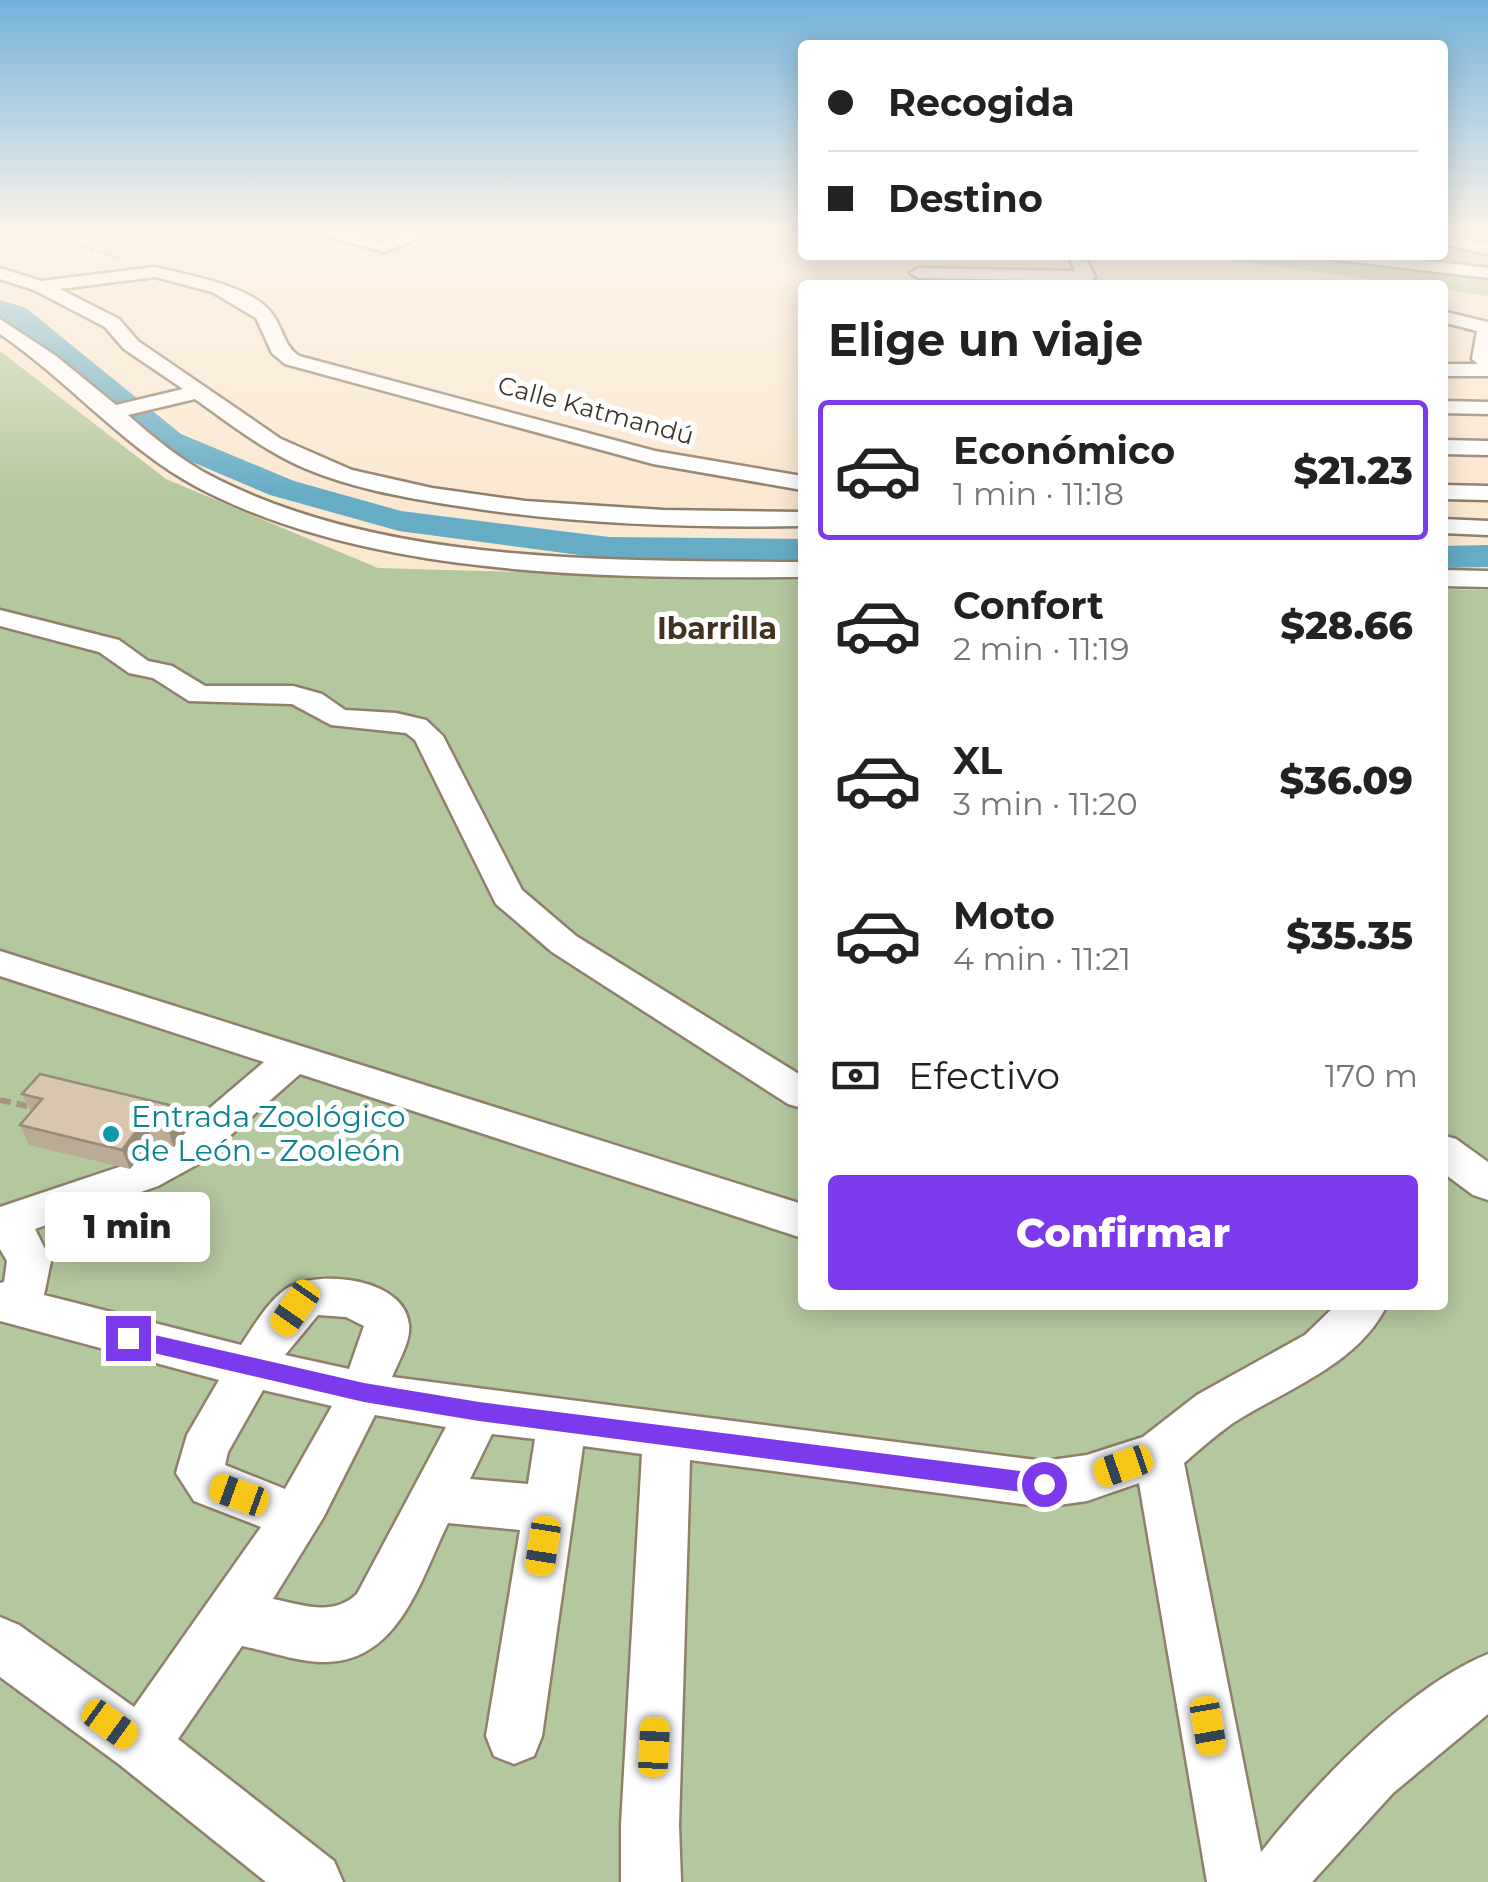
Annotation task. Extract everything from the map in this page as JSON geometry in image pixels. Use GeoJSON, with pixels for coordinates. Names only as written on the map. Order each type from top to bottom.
{"type":"FeatureCollection","features":[{"type":"Feature","properties":{"kind":"street"},"geometry":{"type":"LineString","coordinates":[[104,319],[194,393],[291,454],[322,468],[403,490],[519,510],[665,519],[798,518]]}},
{"type":"Feature","properties":{"kind":"street","name":"Calle Katmandú"},"geometry":{"type":"LineString","coordinates":[[266,319],[282,353],[292,360],[653,457],[798,482]]}},
{"type":"Feature","properties":{"kind":"street"},"geometry":{"type":"LineString","coordinates":[[1453,319],[1487,328],[1486,365]]}},
{"type":"Feature","properties":{"kind":"street"},"geometry":{"type":"LineString","coordinates":[[0,325],[119,411],[155,452],[209,484],[320,525],[472,554],[632,566],[798,570]]}},
{"type":"Feature","properties":{"kind":"street"},"geometry":{"type":"LineString","coordinates":[[1448,352],[1486,365]]}},
{"type":"Feature","properties":{"kind":"street"},"geometry":{"type":"LineString","coordinates":[[1448,369],[1486,365]]}},
{"type":"Feature","properties":{"kind":"street"},"geometry":{"type":"LineString","coordinates":[[119,411],[194,393]]}},
{"type":"Feature","properties":{"kind":"street"},"geometry":{"type":"LineString","coordinates":[[1448,407],[1488,408]]}},
{"type":"Feature","properties":{"kind":"street"},"geometry":{"type":"LineString","coordinates":[[1448,447],[1488,448]]}},
{"type":"Feature","properties":{"kind":"street"},"geometry":{"type":"LineString","coordinates":[[1448,492],[1488,493]]}},
{"type":"Feature","properties":{"kind":"street"},"geometry":{"type":"LineString","coordinates":[[1448,526],[1488,528]]}},
{"type":"Feature","properties":{"kind":"street"},"geometry":{"type":"LineString","coordinates":[[1448,578],[1488,579]]}},
{"type":"Feature","properties":{"kind":"street"},"geometry":{"type":"LineString","coordinates":[[0,618],[110,646],[139,667],[162,672],[200,695],[293,695],[312,700],[326,713],[341,718],[416,726],[428,736],[508,896],[564,944],[798,1091]]}},
{"type":"Feature","properties":{"kind":"street"},"geometry":{"type":"LineString","coordinates":[[0,963],[798,1219]]}},
{"type":"Feature","properties":{"kind":"street"},"geometry":{"type":"LineString","coordinates":[[0,1226],[143,1175],[184,1153],[296,1057]]}},
{"type":"Feature","properties":{"kind":"street"},"geometry":{"type":"LineString","coordinates":[[1448,1154],[1488,1184]]}},
{"type":"Feature","properties":{"kind":"street"},"geometry":{"type":"LineString","coordinates":[[0,1226],[20,1237],[29,1252],[28,1276],[9,1305],[183,1352],[364,1393],[479,1412],[1044,1484],[1087,1478],[1158,1454],[1214,1410],[1320,1349],[1360,1310]]}},
{"type":"Feature","properties":{"kind":"street"},"geometry":{"type":"LineString","coordinates":[[140,1746],[296,1516],[364,1393],[388,1329],[384,1316],[374,1307],[321,1295],[305,1300],[254,1367],[202,1455],[200,1473],[211,1485],[296,1516]]}},
{"type":"Feature","properties":{"kind":"street"},"geometry":{"type":"LineString","coordinates":[[230,1617],[326,1636],[357,1630],[376,1612],[479,1412]]}},
{"type":"Feature","properties":{"kind":"street"},"geometry":{"type":"LineString","coordinates":[[514,1736],[562,1422]]}},
{"type":"Feature","properties":{"kind":"street"},"geometry":{"type":"LineString","coordinates":[[651,1854],[667,1434]]}},
{"type":"Feature","properties":{"kind":"street"},"geometry":{"type":"LineString","coordinates":[[1158,1454],[1237,1882]]}},
{"type":"Feature","properties":{"kind":"street"},"geometry":{"type":"LineString","coordinates":[[437,1499],[549,1508]]}},
{"type":"Feature","properties":{"kind":"street"},"geometry":{"type":"LineString","coordinates":[[0,1644],[140,1746],[313,1882]]}},
{"type":"Feature","properties":{"kind":"street"},"geometry":{"type":"LineString","coordinates":[[1275,1882],[1329,1816],[1411,1738],[1488,1681]]}},
{"type":"Feature","properties":{"kind":"path"},"geometry":{"type":"LineString","coordinates":[[0,1100],[36,1108]]}},
{"type":"Feature","properties":{"kind":"green space"},"geometry":{"type":"Polygon","coordinates":[[[0,351],[166,479],[378,568],[798,580],[798,1310],[1448,1310],[1448,589],[1488,590],[1488,1882],[0,1882],[0,351]]]}},
{"type":"Feature","properties":{"kind":"building"},"geometry":{"type":"Polygon","coordinates":[[[40,1074],[182,1108],[167,1127],[144,1121],[122,1150],[20,1125],[42,1099],[22,1094],[40,1074]]]}},
{"type":"Feature","properties":{"kind":"waterway"},"geometry":{"type":"LineString","coordinates":[[23,319],[170,441],[282,488],[399,521],[609,548],[798,550]]}},
{"type":"Feature","properties":{"kind":"waterway"},"geometry":{"type":"LineString","coordinates":[[1448,557],[1488,556]]}},
{"type":"Feature","properties":{"kind":"place","name":"Entrada Zoológico de León - Zooleón"},"geometry":{"type":"Point","coordinates":[111,1134]}},
{"type":"Feature","properties":{"kind":"district","name":"Ibarrilla"},"geometry":{"type":"Point","coordinates":[717,629]}},
{"type":"Feature","properties":{"kind":"route"},"geometry":{"type":"LineString","coordinates":[[128,1338],[364,1393],[479,1412],[1044,1484]]}}]}
